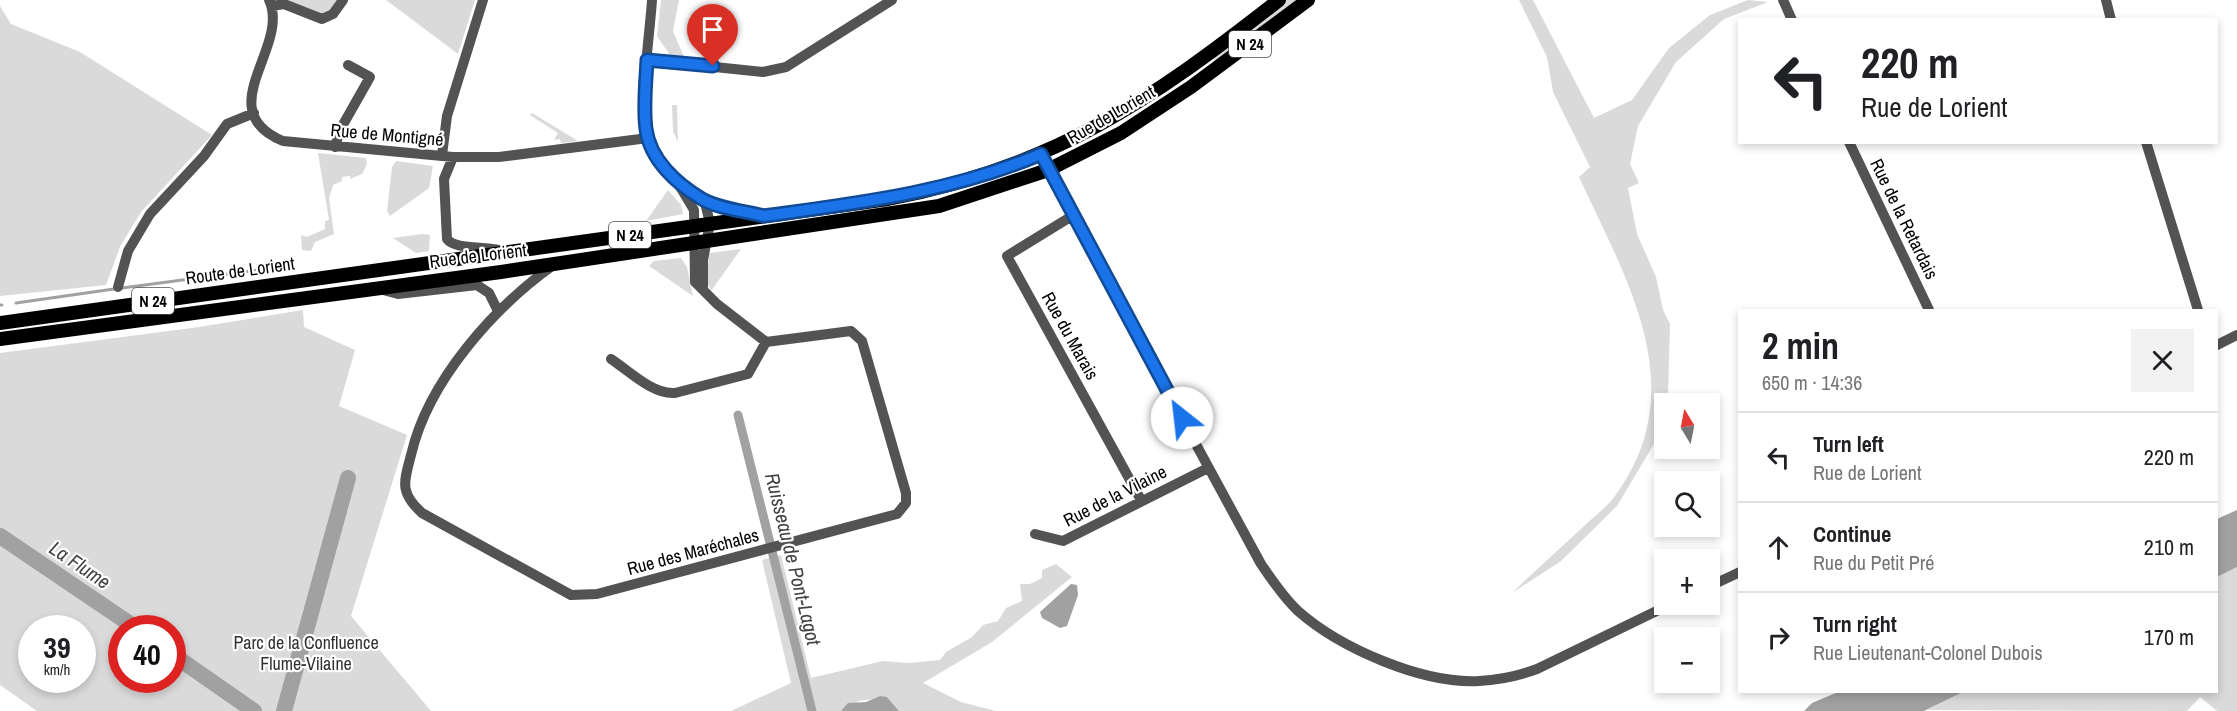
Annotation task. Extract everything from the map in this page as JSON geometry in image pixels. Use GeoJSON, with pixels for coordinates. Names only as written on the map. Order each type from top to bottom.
{"type":"FeatureCollection","features":[{"type":"Feature","properties":{"kind":"main road","name":"Rue de Lorient"},"geometry":{"type":"LineString","coordinates":[[306,280],[888,199],[955,185],[1041,154],[1126,111],[1205,59],[1279,0]]}},
{"type":"Feature","properties":{"kind":"main road","name":"Rue de Lorient"},"geometry":{"type":"LineString","coordinates":[[264,304],[556,264],[919,210],[978,195],[1048,170],[1132,127],[1308,0]]}},
{"type":"Feature","properties":{"kind":"main road"},"geometry":{"type":"LineString","coordinates":[[888,199],[890,214]]}},
{"type":"Feature","properties":{"kind":"main road","name":"Route de Lorient"},"geometry":{"type":"LineString","coordinates":[[0,323],[306,280]]}},
{"type":"Feature","properties":{"kind":"main road","name":"Route de Lorient"},"geometry":{"type":"LineString","coordinates":[[0,339],[264,304]]}},
{"type":"Feature","properties":{"kind":"street"},"geometry":{"type":"LineString","coordinates":[[118,287],[128,251],[150,214],[204,156],[227,124],[254,113],[252,85],[273,33],[275,19],[271,3],[284,4],[322,19],[333,15],[343,0]]}},
{"type":"Feature","properties":{"kind":"street"},"geometry":{"type":"LineString","coordinates":[[441,155],[447,116],[483,0]]}},
{"type":"Feature","properties":{"kind":"street"},"geometry":{"type":"LineString","coordinates":[[652,0],[645,117],[648,138],[662,165],[676,180],[693,206],[695,225],[701,241]]}},
{"type":"Feature","properties":{"kind":"street"},"geometry":{"type":"LineString","coordinates":[[647,60],[763,72],[786,67],[892,0]]}},
{"type":"Feature","properties":{"kind":"street"},"geometry":{"type":"LineString","coordinates":[[1783,0],[1791,18]]}},
{"type":"Feature","properties":{"kind":"street"},"geometry":{"type":"LineString","coordinates":[[2106,0],[2110,18]]}},
{"type":"Feature","properties":{"kind":"street"},"geometry":{"type":"LineString","coordinates":[[1205,59],[1211,72]]}},
{"type":"Feature","properties":{"kind":"street"},"geometry":{"type":"LineString","coordinates":[[335,147],[340,130],[370,77],[348,65]]}},
{"type":"Feature","properties":{"kind":"street","name":"Rue de Montigné"},"geometry":{"type":"LineString","coordinates":[[254,113],[264,129],[276,138],[293,143],[453,157],[499,157],[648,138]]}},
{"type":"Feature","properties":{"kind":"street","name":"Rue de la Retardais"},"geometry":{"type":"LineString","coordinates":[[1850,144],[1929,309]]}},
{"type":"Feature","properties":{"kind":"street"},"geometry":{"type":"LineString","coordinates":[[2147,144],[2198,309]]}},
{"type":"Feature","properties":{"kind":"street"},"geometry":{"type":"LineString","coordinates":[[1041,154],[1072,216],[1261,564],[1296,609],[1335,638],[1383,660],[1422,672],[1477,681],[1515,677],[1537,669],[1654,612]]}},
{"type":"Feature","properties":{"kind":"street"},"geometry":{"type":"LineString","coordinates":[[453,157],[444,179],[445,226],[450,243],[462,247],[493,247],[509,253]]}},
{"type":"Feature","properties":{"kind":"street"},"geometry":{"type":"LineString","coordinates":[[676,180],[704,200],[764,216]]}},
{"type":"Feature","properties":{"kind":"street"},"geometry":{"type":"LineString","coordinates":[[611,359],[658,390],[675,393],[748,374],[766,342],[695,282],[694,273],[701,241],[710,223],[704,200]]}},
{"type":"Feature","properties":{"kind":"street","name":"Rue du Marais"},"geometry":{"type":"LineString","coordinates":[[1072,216],[1007,256],[1141,500]]}},
{"type":"Feature","properties":{"kind":"street","name":"Rue des Maréchales"},"geometry":{"type":"LineString","coordinates":[[556,264],[535,278],[498,311],[441,385],[417,426],[404,485],[409,501],[422,513],[571,595],[597,594],[897,514],[906,503],[906,493],[870,364],[857,335],[851,331],[766,342]]}},
{"type":"Feature","properties":{"kind":"street"},"geometry":{"type":"LineString","coordinates":[[377,288],[398,294],[477,285],[489,293],[498,311]]}},
{"type":"Feature","properties":{"kind":"street"},"geometry":{"type":"LineString","coordinates":[[2218,344],[2237,335]]}},
{"type":"Feature","properties":{"kind":"street","name":"Rue de la Vilaine"},"geometry":{"type":"LineString","coordinates":[[1035,534],[1063,541],[1208,468]]}},
{"type":"Feature","properties":{"kind":"street"},"geometry":{"type":"LineString","coordinates":[[1720,581],[1738,573]]}},
{"type":"Feature","properties":{"kind":"green space"},"geometry":{"type":"Polygon","coordinates":[[[275,0],[340,0],[334,10],[318,17],[275,0]]]}},
{"type":"Feature","properties":{"kind":"green space"},"geometry":{"type":"Polygon","coordinates":[[[386,0],[475,0],[458,54],[386,0]]]}},
{"type":"Feature","properties":{"kind":"green space"},"geometry":{"type":"Polygon","coordinates":[[[661,0],[679,0],[673,31],[684,57],[670,55],[657,36],[661,0]]]}},
{"type":"Feature","properties":{"kind":"green space"},"geometry":{"type":"Polygon","coordinates":[[[1287,0],[1301,0],[1214,61],[1215,54],[1287,0]]]}},
{"type":"Feature","properties":{"kind":"green space"},"geometry":{"type":"Polygon","coordinates":[[[1519,0],[1533,0],[1594,118],[1632,100],[1669,48],[1710,15],[1748,0],[1768,2],[1724,19],[1676,62],[1638,126],[1630,164],[1639,183],[1628,188],[1637,234],[1656,277],[1663,310],[1670,324],[1668,393],[1654,393],[1654,444],[1617,506],[1561,561],[1512,593],[1612,500],[1636,459],[1649,418],[1651,378],[1645,337],[1633,297],[1579,177],[1590,167],[1553,92],[1547,57],[1519,0]]]}},
{"type":"Feature","properties":{"kind":"green space"},"geometry":{"type":"Polygon","coordinates":[[[0,6],[11,24],[80,52],[212,135],[141,212],[120,247],[106,285],[0,296],[0,6]]]}},
{"type":"Feature","properties":{"kind":"green space"},"geometry":{"type":"Polygon","coordinates":[[[672,105],[677,105],[678,142],[673,131],[672,105]]]}},
{"type":"Feature","properties":{"kind":"green space"},"geometry":{"type":"Polygon","coordinates":[[[532,113],[578,141],[546,145],[561,143],[560,139],[554,140],[558,133],[530,115],[532,113]]]}},
{"type":"Feature","properties":{"kind":"green space"},"geometry":{"type":"Polygon","coordinates":[[[318,153],[366,158],[367,164],[362,174],[350,179],[350,176],[342,177],[342,181],[333,185],[329,198],[334,234],[315,242],[311,251],[302,250],[301,235],[307,237],[325,229],[325,221],[329,220],[318,153]]]}},
{"type":"Feature","properties":{"kind":"green space"},"geometry":{"type":"Polygon","coordinates":[[[396,161],[433,166],[429,188],[390,216],[387,211],[392,167],[396,161]]]}},
{"type":"Feature","properties":{"kind":"green space"},"geometry":{"type":"Polygon","coordinates":[[[668,190],[681,205],[683,214],[646,221],[668,190]]]}},
{"type":"Feature","properties":{"kind":"green space"},"geometry":{"type":"Polygon","coordinates":[[[430,235],[429,251],[416,253],[393,238],[430,235]]]}},
{"type":"Feature","properties":{"kind":"green space"},"geometry":{"type":"Polygon","coordinates":[[[741,249],[711,291],[707,282],[709,253],[741,249]]]}},
{"type":"Feature","properties":{"kind":"green space"},"geometry":{"type":"Polygon","coordinates":[[[681,258],[687,267],[693,296],[649,266],[654,261],[681,258]]]}},
{"type":"Feature","properties":{"kind":"green space","name":"Parc de la Confluence Flume-Vilaine"},"geometry":{"type":"Polygon","coordinates":[[[303,310],[304,327],[355,350],[339,406],[407,435],[351,616],[431,711],[37,711],[0,685],[0,353],[199,327],[303,310]]]}},
{"type":"Feature","properties":{"kind":"green space"},"geometry":{"type":"Polygon","coordinates":[[[781,555],[811,678],[883,661],[909,663],[940,660],[946,652],[972,637],[983,625],[998,621],[1006,608],[1022,601],[1020,584],[1030,584],[1042,578],[1042,570],[1056,564],[1072,577],[992,642],[923,683],[961,702],[996,711],[899,711],[887,697],[859,701],[841,711],[731,711],[791,683],[762,560],[781,555]]]}},
{"type":"Feature","properties":{"kind":"green space"},"geometry":{"type":"Polygon","coordinates":[[[2237,567],[2237,711],[2217,711],[2200,697],[2187,711],[1927,710],[1961,693],[2218,693],[2218,576],[2237,567]]]}},
{"type":"Feature","properties":{"kind":"shaded area"},"geometry":{"type":"Polygon","coordinates":[[[2237,510],[2237,567],[2218,576],[2218,519],[2237,510]]]}},
{"type":"Feature","properties":{"kind":"shaded area"},"geometry":{"type":"Polygon","coordinates":[[[1071,584],[1077,585],[1078,595],[1067,626],[1060,628],[1042,618],[1040,612],[1071,584]]]}},
{"type":"Feature","properties":{"kind":"shaded area"},"geometry":{"type":"Polygon","coordinates":[[[1836,693],[1961,693],[1924,711],[1804,711],[1812,703],[1836,693]]]}},
{"type":"Feature","properties":{"kind":"shaded area"},"geometry":{"type":"Polygon","coordinates":[[[880,696],[887,697],[899,711],[841,711],[848,703],[866,702],[880,696]]]}},
{"type":"Feature","properties":{"kind":"waterway"},"geometry":{"type":"LineString","coordinates":[[122,288],[280,267]]}},
{"type":"Feature","properties":{"kind":"waterway"},"geometry":{"type":"LineString","coordinates":[[16,303],[114,289]]}},
{"type":"Feature","properties":{"kind":"waterway","name":"Ruisseau de Pont-Lagot"},"geometry":{"type":"LineString","coordinates":[[738,415],[812,711]]}},
{"type":"Feature","properties":{"kind":"waterway"},"geometry":{"type":"LineString","coordinates":[[284,711],[348,478]]}},
{"type":"Feature","properties":{"kind":"waterway","name":"La Flume"},"geometry":{"type":"LineString","coordinates":[[0,536],[117,615]]}},
{"type":"Feature","properties":{"kind":"waterway","name":"La Flume"},"geometry":{"type":"LineString","coordinates":[[186,664],[254,711]]}},
{"type":"Feature","properties":{"kind":"route"},"geometry":{"type":"LineString","coordinates":[[713,66],[647,60],[646,129],[652,148],[662,165],[676,180],[704,200],[745,212],[764,216],[888,199],[955,185],[1041,154],[1072,216],[1182,418]]}}]}
